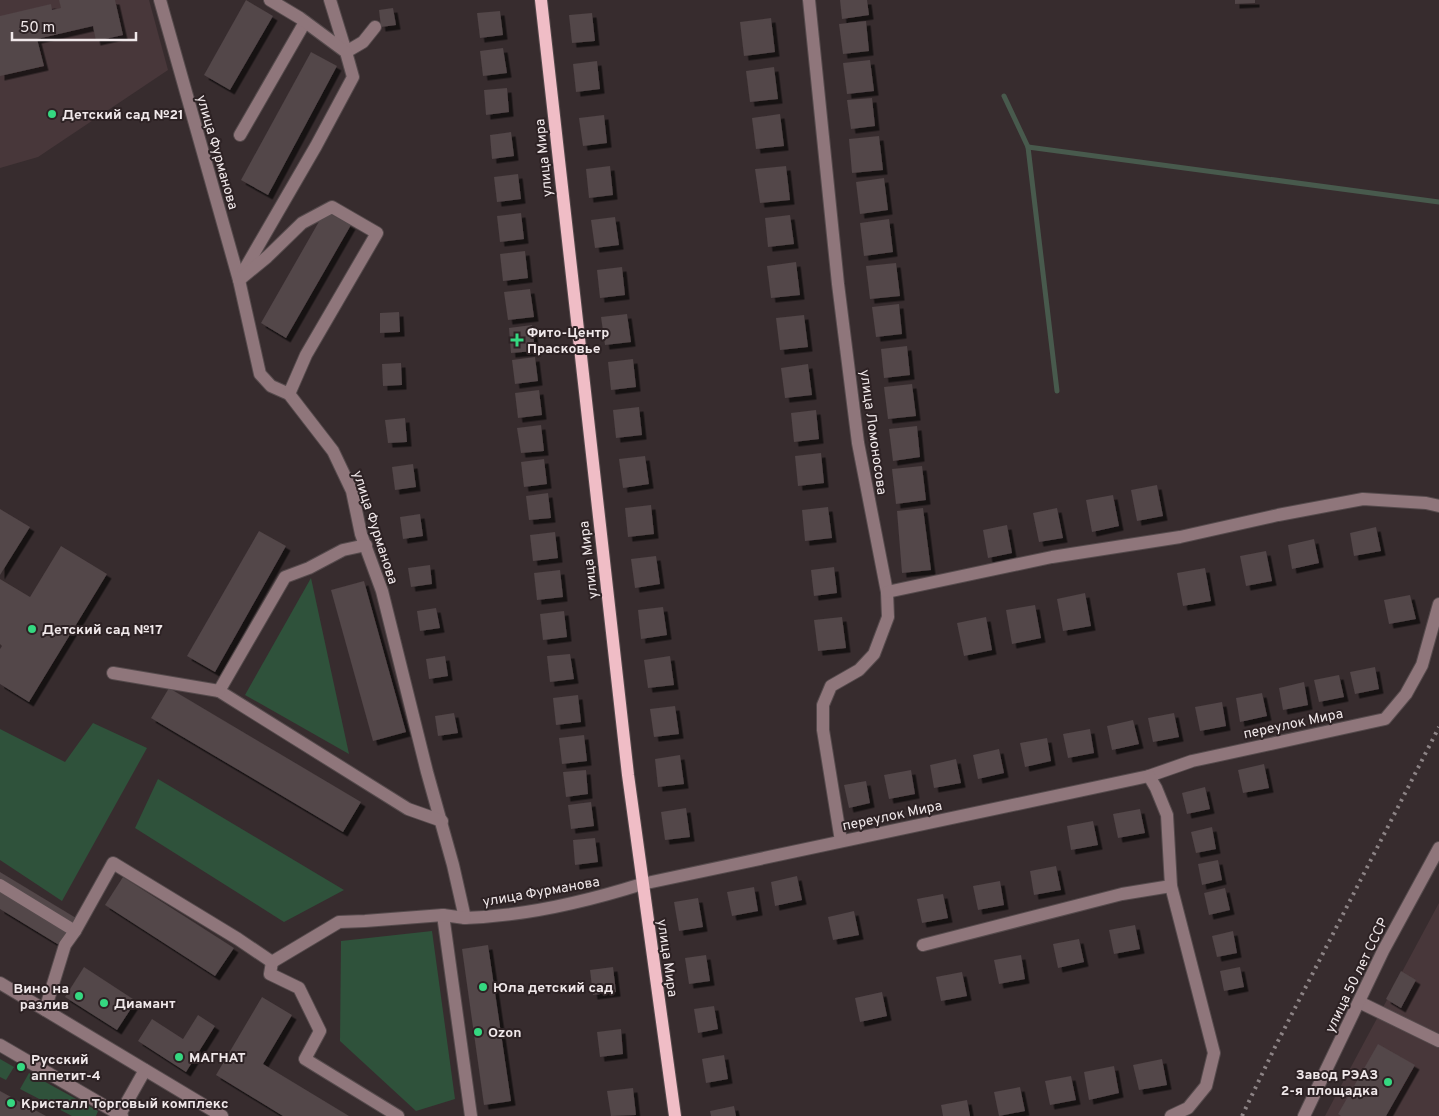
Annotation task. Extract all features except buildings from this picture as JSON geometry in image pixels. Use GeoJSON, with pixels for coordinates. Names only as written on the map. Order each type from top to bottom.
{"type":"FeatureCollection","features":[{"type":"Feature","properties":{"kind":"main road","name":"улица Мира"},"geometry":{"type":"LineString","coordinates":[[541,0],[624,736],[674,1116]]}},
{"type":"Feature","properties":{"kind":"street","name":"улица Фурманова"},"geometry":{"type":"LineString","coordinates":[[160,0],[239,280],[260,374],[271,386],[290,394],[333,452],[352,491],[361,534],[382,591],[427,772],[442,821],[465,918],[492,917],[590,899],[642,884]]}},
{"type":"Feature","properties":{"kind":"street"},"geometry":{"type":"LineString","coordinates":[[270,0],[305,22],[346,52]]}},
{"type":"Feature","properties":{"kind":"street"},"geometry":{"type":"LineString","coordinates":[[239,280],[316,146],[353,77],[330,0]]}},
{"type":"Feature","properties":{"kind":"street","name":"улица Ломоносова"},"geometry":{"type":"LineString","coordinates":[[809,0],[838,284],[858,443],[887,592],[888,617],[874,654],[859,670],[831,686],[823,705],[823,730],[840,841]]}},
{"type":"Feature","properties":{"kind":"street"},"geometry":{"type":"LineString","coordinates":[[240,135],[305,22]]}},
{"type":"Feature","properties":{"kind":"street"},"geometry":{"type":"LineString","coordinates":[[346,52],[363,42],[375,27]]}},
{"type":"Feature","properties":{"kind":"street"},"geometry":{"type":"LineString","coordinates":[[239,280],[267,257],[302,223],[332,207],[377,233],[306,355],[290,394]]}},
{"type":"Feature","properties":{"kind":"street"},"geometry":{"type":"LineString","coordinates":[[887,592],[1052,557],[1180,537],[1278,515],[1363,499],[1426,503],[1439,506]]}},
{"type":"Feature","properties":{"kind":"street"},"geometry":{"type":"LineString","coordinates":[[219,691],[285,577],[309,568],[343,550],[366,545]]}},
{"type":"Feature","properties":{"kind":"street","name":"переулок Мира"},"geometry":{"type":"LineString","coordinates":[[642,884],[1149,776],[1192,761],[1385,719],[1406,694],[1422,665],[1439,604]]}},
{"type":"Feature","properties":{"kind":"street"},"geometry":{"type":"LineString","coordinates":[[113,673],[219,691],[408,808],[442,821]]}},
{"type":"Feature","properties":{"kind":"street"},"geometry":{"type":"LineString","coordinates":[[1149,776],[1167,815],[1171,886],[1214,1053],[1206,1086],[1188,1108],[1171,1116]]}},
{"type":"Feature","properties":{"kind":"street","name":"улица 50 лет СССР"},"geometry":{"type":"LineString","coordinates":[[1304,1116],[1383,951],[1439,848]]}},
{"type":"Feature","properties":{"kind":"street"},"geometry":{"type":"LineString","coordinates":[[45,1010],[65,945],[75,931],[113,863],[238,939],[272,962]]}},
{"type":"Feature","properties":{"kind":"street"},"geometry":{"type":"LineString","coordinates":[[0,885],[75,931]]}},
{"type":"Feature","properties":{"kind":"street"},"geometry":{"type":"LineString","coordinates":[[923,945],[1122,894],[1171,886]]}},
{"type":"Feature","properties":{"kind":"street"},"geometry":{"type":"LineString","coordinates":[[272,962],[340,922],[365,922],[443,915],[465,918]]}},
{"type":"Feature","properties":{"kind":"street"},"geometry":{"type":"LineString","coordinates":[[443,915],[471,1116]]}},
{"type":"Feature","properties":{"kind":"street"},"geometry":{"type":"LineString","coordinates":[[272,962],[270,974],[299,988],[320,1031],[305,1059],[398,1116]]}},
{"type":"Feature","properties":{"kind":"street"},"geometry":{"type":"LineString","coordinates":[[0,983],[222,1116]]}},
{"type":"Feature","properties":{"kind":"street"},"geometry":{"type":"LineString","coordinates":[[1359,1002],[1439,1041]]}},
{"type":"Feature","properties":{"kind":"street"},"geometry":{"type":"LineString","coordinates":[[0,1045],[120,1116],[144,1070]]}},
{"type":"Feature","properties":{"kind":"shaded area","name":"Детский сад №21"},"geometry":{"type":"Polygon","coordinates":[[[0,0],[149,0],[168,70],[38,157],[0,168],[0,0]]]}},
{"type":"Feature","properties":{"kind":"shaded area"},"geometry":{"type":"Polygon","coordinates":[[[1439,903],[1439,1116],[1325,1116],[1352,1065],[1439,903]]]}},
{"type":"Feature","properties":{"kind":"green space"},"geometry":{"type":"Polygon","coordinates":[[[311,578],[349,754],[245,695],[311,578]]]}},
{"type":"Feature","properties":{"kind":"green space"},"geometry":{"type":"Polygon","coordinates":[[[93,723],[147,748],[62,901],[0,860],[0,729],[65,762],[93,723]]]}},
{"type":"Feature","properties":{"kind":"green space"},"geometry":{"type":"Polygon","coordinates":[[[158,779],[344,890],[284,922],[135,828],[158,779]]]}},
{"type":"Feature","properties":{"kind":"green space"},"geometry":{"type":"Polygon","coordinates":[[[432,931],[455,1099],[416,1111],[340,1041],[341,941],[432,931]]]}},
{"type":"Feature","properties":{"kind":"green space"},"geometry":{"type":"Polygon","coordinates":[[[0,1059],[14,1067],[6,1080],[0,1077],[0,1059]]]}},
{"type":"Feature","properties":{"kind":"green space"},"geometry":{"type":"Polygon","coordinates":[[[29,1073],[98,1111],[96,1116],[72,1116],[20,1089],[29,1073]]]}},
{"type":"Feature","properties":{"kind":"waterway"},"geometry":{"type":"LineString","coordinates":[[1004,96],[1028,147],[1057,391]]}},
{"type":"Feature","properties":{"kind":"waterway"},"geometry":{"type":"LineString","coordinates":[[1028,147],[1439,202]]}},
{"type":"Feature","properties":{"kind":"railway"},"geometry":{"type":"LineString","coordinates":[[1242,1116],[1275,1047],[1439,727]]}},
{"type":"Feature","properties":{"kind":"place","name":"Детский сад №21"},"geometry":{"type":"Point","coordinates":[52,114]}},
{"type":"Feature","properties":{"kind":"place","name":"Фито-Центр Прасковье"},"geometry":{"type":"Point","coordinates":[517,340]}},
{"type":"Feature","properties":{"kind":"place","name":"Детский сад №17"},"geometry":{"type":"Point","coordinates":[32,629]}},
{"type":"Feature","properties":{"kind":"place","name":"Юла детский сад"},"geometry":{"type":"Point","coordinates":[483,987]}},
{"type":"Feature","properties":{"kind":"place","name":"Вино на разлив"},"geometry":{"type":"Point","coordinates":[79,996]}},
{"type":"Feature","properties":{"kind":"place","name":"Диамант"},"geometry":{"type":"Point","coordinates":[104,1003]}},
{"type":"Feature","properties":{"kind":"place","name":"Ozon"},"geometry":{"type":"Point","coordinates":[478,1032]}},
{"type":"Feature","properties":{"kind":"place","name":"МАГНАТ"},"geometry":{"type":"Point","coordinates":[179,1057]}},
{"type":"Feature","properties":{"kind":"place","name":"Русский аппетит-4"},"geometry":{"type":"Point","coordinates":[21,1067]}},
{"type":"Feature","properties":{"kind":"place","name":"Завод РЭАЗ 2-я площадка"},"geometry":{"type":"Point","coordinates":[1388,1082]}},
{"type":"Feature","properties":{"kind":"place","name":"Кристалл Торговый комплекс"},"geometry":{"type":"Point","coordinates":[11,1103]}}]}
